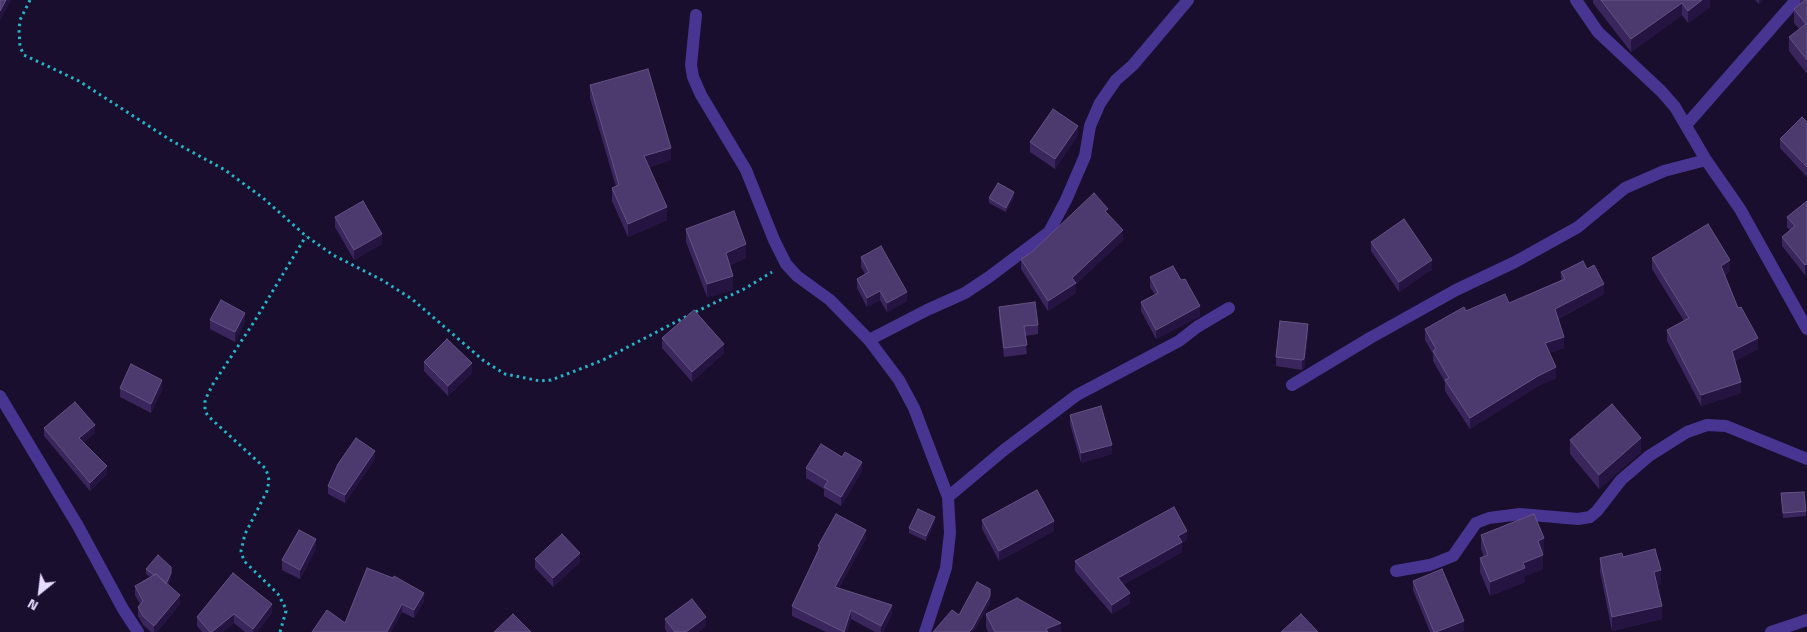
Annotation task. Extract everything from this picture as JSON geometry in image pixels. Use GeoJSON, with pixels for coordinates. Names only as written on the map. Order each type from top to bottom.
{"type":"FeatureCollection","features":[{"type":"Feature","properties":{"kind":"street"},"geometry":{"type":"LineString","coordinates":[[869,340],[927,310],[966,293],[1049,232],[1066,200],[1085,156],[1090,126],[1100,103],[1116,80],[1133,64],[1188,0]]}},
{"type":"Feature","properties":{"kind":"street"},"geometry":{"type":"LineString","coordinates":[[1576,0],[1598,32],[1662,92],[1687,124],[1706,160],[1740,209],[1807,329]]}},
{"type":"Feature","properties":{"kind":"street"},"geometry":{"type":"LineString","coordinates":[[1687,124],[1796,0]]}},
{"type":"Feature","properties":{"kind":"street"},"geometry":{"type":"LineString","coordinates":[[696,15],[691,65],[693,76],[701,95],[746,170],[774,240],[786,264],[797,276],[830,300],[869,340],[899,380],[914,408],[948,497],[950,533],[946,568],[925,632]]}},
{"type":"Feature","properties":{"kind":"street"},"geometry":{"type":"LineString","coordinates":[[1292,385],[1370,338],[1456,290],[1515,262],[1578,227],[1625,188],[1664,171],[1706,160]]}},
{"type":"Feature","properties":{"kind":"street"},"geometry":{"type":"LineString","coordinates":[[948,497],[1004,450],[1078,395],[1147,356],[1179,341],[1197,327],[1229,308]]}},
{"type":"Feature","properties":{"kind":"street"},"geometry":{"type":"LineString","coordinates":[[0,396],[78,526],[123,609],[138,632]]}},
{"type":"Feature","properties":{"kind":"street"},"geometry":{"type":"LineString","coordinates":[[1396,570],[1430,565],[1452,556],[1476,523],[1489,518],[1520,514],[1578,519],[1590,516],[1597,511],[1621,480],[1649,456],[1687,432],[1707,425],[1726,426],[1807,459]]}},
{"type":"Feature","properties":{"kind":"street"},"geometry":{"type":"LineString","coordinates":[[1771,632],[1807,620]]}},
{"type":"Feature","properties":{"kind":"path"},"geometry":{"type":"LineString","coordinates":[[30,0],[20,20],[20,47],[24,55],[79,81],[172,141],[225,170],[263,198],[306,236],[333,255],[382,280],[412,299],[484,361],[504,374],[540,381],[552,380],[603,360],[691,314],[746,288],[786,264]]}},
{"type":"Feature","properties":{"kind":"path"},"geometry":{"type":"LineString","coordinates":[[280,632],[286,611],[285,607],[278,594],[244,561],[241,551],[245,534],[267,492],[268,475],[265,468],[208,416],[205,411],[205,400],[213,384],[306,236]]}},
{"type":"Feature","properties":{"kind":"building"},"geometry":{"type":"Polygon","coordinates":[[[0,0],[6,0],[0,11],[0,0]]]}},
{"type":"Feature","properties":{"kind":"building"},"geometry":{"type":"Polygon","coordinates":[[[1601,0],[1702,0],[1688,11],[1682,3],[1631,39],[1601,0]]]}},
{"type":"Feature","properties":{"kind":"building"},"geometry":{"type":"Polygon","coordinates":[[[1807,0],[1807,60],[1789,37],[1806,24],[1794,9],[1807,0]]]}},
{"type":"Feature","properties":{"kind":"building"},"geometry":{"type":"Polygon","coordinates":[[[648,69],[671,148],[644,156],[667,207],[628,224],[612,188],[619,185],[590,85],[648,69]]]}},
{"type":"Feature","properties":{"kind":"building"},"geometry":{"type":"Polygon","coordinates":[[[1053,109],[1078,126],[1055,159],[1030,142],[1053,109]]]}},
{"type":"Feature","properties":{"kind":"building"},"geometry":{"type":"Polygon","coordinates":[[[1802,117],[1807,122],[1807,167],[1780,139],[1802,117]]]}},
{"type":"Feature","properties":{"kind":"building"},"geometry":{"type":"Polygon","coordinates":[[[998,183],[1014,192],[1006,208],[989,198],[998,183]]]}},
{"type":"Feature","properties":{"kind":"building"},"geometry":{"type":"Polygon","coordinates":[[[1094,193],[1108,209],[1105,211],[1123,230],[1072,278],[1076,283],[1048,301],[1021,259],[1032,252],[1094,193]]]}},
{"type":"Feature","properties":{"kind":"building"},"geometry":{"type":"Polygon","coordinates":[[[363,201],[382,234],[354,250],[335,217],[363,201]]]}},
{"type":"Feature","properties":{"kind":"building"},"geometry":{"type":"Polygon","coordinates":[[[1807,201],[1807,264],[1805,265],[1782,237],[1795,226],[1787,217],[1807,201]]]}},
{"type":"Feature","properties":{"kind":"building"},"geometry":{"type":"Polygon","coordinates":[[[734,211],[746,244],[726,253],[733,276],[707,284],[686,229],[734,211]]]}},
{"type":"Feature","properties":{"kind":"building"},"geometry":{"type":"Polygon","coordinates":[[[1404,219],[1432,260],[1399,282],[1371,242],[1404,219]]]}},
{"type":"Feature","properties":{"kind":"building"},"geometry":{"type":"Polygon","coordinates":[[[1708,224],[1730,260],[1721,266],[1738,308],[1741,307],[1758,338],[1732,351],[1741,382],[1701,395],[1667,330],[1689,318],[1652,258],[1708,224]]]}},
{"type":"Feature","properties":{"kind":"building"},"geometry":{"type":"Polygon","coordinates":[[[881,246],[907,292],[887,303],[880,291],[867,298],[857,279],[869,272],[861,257],[881,246]]]}},
{"type":"Feature","properties":{"kind":"building"},"geometry":{"type":"Polygon","coordinates":[[[1583,261],[1587,269],[1594,265],[1604,284],[1555,309],[1564,337],[1545,343],[1556,367],[1470,418],[1445,380],[1449,378],[1433,351],[1436,349],[1425,329],[1464,307],[1466,311],[1505,294],[1509,303],[1565,279],[1561,272],[1583,261]]]}},
{"type":"Feature","properties":{"kind":"building"},"geometry":{"type":"Polygon","coordinates":[[[1173,266],[1181,280],[1185,279],[1200,306],[1156,330],[1141,302],[1158,293],[1150,277],[1173,266]]]}},
{"type":"Feature","properties":{"kind":"building"},"geometry":{"type":"Polygon","coordinates":[[[221,300],[245,313],[235,332],[210,320],[221,300]]]}},
{"type":"Feature","properties":{"kind":"building"},"geometry":{"type":"Polygon","coordinates":[[[1035,302],[1038,325],[1024,326],[1027,345],[1004,348],[999,307],[1035,302]]]}},
{"type":"Feature","properties":{"kind":"building"},"geometry":{"type":"Polygon","coordinates":[[[694,310],[724,344],[692,372],[662,338],[694,310]]]}},
{"type":"Feature","properties":{"kind":"building"},"geometry":{"type":"Polygon","coordinates":[[[1280,321],[1308,324],[1304,359],[1276,357],[1280,321]]]}},
{"type":"Feature","properties":{"kind":"building"},"geometry":{"type":"Polygon","coordinates":[[[447,339],[472,363],[448,386],[424,362],[447,339]]]}},
{"type":"Feature","properties":{"kind":"building"},"geometry":{"type":"Polygon","coordinates":[[[131,364],[162,380],[151,404],[120,388],[131,364]]]}},
{"type":"Feature","properties":{"kind":"building"},"geometry":{"type":"Polygon","coordinates":[[[75,402],[95,425],[79,438],[107,466],[90,483],[44,428],[75,402]]]}},
{"type":"Feature","properties":{"kind":"building"},"geometry":{"type":"Polygon","coordinates":[[[1612,404],[1641,438],[1599,475],[1570,440],[1612,404]]]}},
{"type":"Feature","properties":{"kind":"building"},"geometry":{"type":"Polygon","coordinates":[[[1101,406],[1112,445],[1081,453],[1070,415],[1101,406]]]}},
{"type":"Feature","properties":{"kind":"building"},"geometry":{"type":"Polygon","coordinates":[[[356,438],[375,451],[345,495],[328,486],[338,464],[356,438]]]}},
{"type":"Feature","properties":{"kind":"building"},"geometry":{"type":"Polygon","coordinates":[[[821,444],[842,457],[845,452],[862,462],[841,497],[824,487],[828,481],[806,468],[821,444]]]}},
{"type":"Feature","properties":{"kind":"building"},"geometry":{"type":"Polygon","coordinates":[[[1037,490],[1054,521],[999,551],[982,520],[1037,490]]]}},
{"type":"Feature","properties":{"kind":"building"},"geometry":{"type":"Polygon","coordinates":[[[1804,492],[1806,511],[1783,513],[1781,493],[1804,492]]]}},
{"type":"Feature","properties":{"kind":"building"},"geometry":{"type":"Polygon","coordinates":[[[1174,507],[1187,531],[1178,536],[1182,542],[1118,578],[1130,593],[1112,605],[1075,561],[1174,507]]]}},
{"type":"Feature","properties":{"kind":"building"},"geometry":{"type":"Polygon","coordinates":[[[918,509],[935,517],[926,536],[909,528],[918,509]]]}},
{"type":"Feature","properties":{"kind":"building"},"geometry":{"type":"Polygon","coordinates":[[[836,514],[866,530],[835,587],[892,605],[881,626],[851,610],[844,632],[792,606],[820,547],[818,546],[836,514]]]}},
{"type":"Feature","properties":{"kind":"building"},"geometry":{"type":"Polygon","coordinates":[[[1534,514],[1544,538],[1538,541],[1543,555],[1523,563],[1525,568],[1490,582],[1480,558],[1488,555],[1481,535],[1534,514]]]}},
{"type":"Feature","properties":{"kind":"building"},"geometry":{"type":"Polygon","coordinates":[[[299,530],[316,539],[300,570],[282,560],[299,530]]]}},
{"type":"Feature","properties":{"kind":"building"},"geometry":{"type":"Polygon","coordinates":[[[562,534],[580,553],[553,578],[535,559],[562,534]]]}},
{"type":"Feature","properties":{"kind":"building"},"geometry":{"type":"Polygon","coordinates":[[[1655,549],[1661,570],[1654,572],[1662,606],[1612,617],[1600,558],[1622,553],[1623,557],[1655,549]]]}},
{"type":"Feature","properties":{"kind":"building"},"geometry":{"type":"Polygon","coordinates":[[[158,555],[171,567],[171,573],[166,584],[156,574],[154,575],[146,569],[158,555]]]}},
{"type":"Feature","properties":{"kind":"building"},"geometry":{"type":"Polygon","coordinates":[[[367,568],[393,578],[394,576],[424,593],[414,610],[402,604],[387,632],[312,632],[327,610],[345,623],[367,568]]]}},
{"type":"Feature","properties":{"kind":"building"},"geometry":{"type":"Polygon","coordinates":[[[1442,569],[1464,621],[1434,632],[1413,581],[1442,569]]]}},
{"type":"Feature","properties":{"kind":"building"},"geometry":{"type":"Polygon","coordinates":[[[233,573],[272,604],[253,629],[234,614],[210,632],[197,617],[233,573]]]}},
{"type":"Feature","properties":{"kind":"building"},"geometry":{"type":"Polygon","coordinates":[[[156,574],[180,595],[154,626],[143,616],[138,607],[143,601],[135,586],[156,574]]]}},
{"type":"Feature","properties":{"kind":"building"},"geometry":{"type":"Polygon","coordinates":[[[977,582],[990,589],[990,596],[972,629],[969,632],[933,632],[952,610],[959,615],[977,582]]]}},
{"type":"Feature","properties":{"kind":"building"},"geometry":{"type":"Polygon","coordinates":[[[1017,598],[1061,623],[1046,629],[1048,632],[995,632],[986,614],[1017,598]]]}},
{"type":"Feature","properties":{"kind":"building"},"geometry":{"type":"Polygon","coordinates":[[[692,599],[706,617],[686,632],[675,632],[665,619],[692,599]]]}},
{"type":"Feature","properties":{"kind":"building"},"geometry":{"type":"Polygon","coordinates":[[[513,614],[531,632],[494,632],[513,614]]]}},
{"type":"Feature","properties":{"kind":"building"},"geometry":{"type":"Polygon","coordinates":[[[1301,614],[1318,632],[1281,632],[1301,614]]]}}]}
